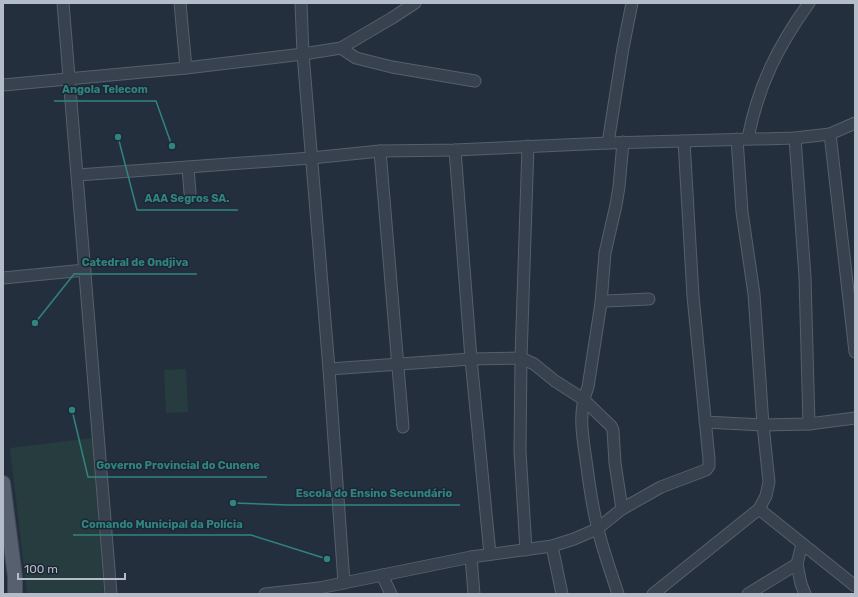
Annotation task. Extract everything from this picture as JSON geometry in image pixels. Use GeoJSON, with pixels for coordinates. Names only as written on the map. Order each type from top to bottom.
{"type":"FeatureCollection","features":[{"type":"Feature","properties":{"kind":"main road"},"geometry":{"type":"LineString","coordinates":[[3,483],[15,577],[19,594]]}},
{"type":"Feature","properties":{"kind":"main road"},"geometry":{"type":"LineString","coordinates":[[15,577],[15,594]]}},
{"type":"Feature","properties":{"kind":"street"},"geometry":{"type":"LineString","coordinates":[[63,3],[112,594]]}},
{"type":"Feature","properties":{"kind":"street"},"geometry":{"type":"LineString","coordinates":[[180,3],[186,68]]}},
{"type":"Feature","properties":{"kind":"street"},"geometry":{"type":"LineString","coordinates":[[301,3],[303,54],[329,369],[344,583]]}},
{"type":"Feature","properties":{"kind":"street"},"geometry":{"type":"LineString","coordinates":[[3,85],[186,68],[341,48],[387,22],[415,3]]}},
{"type":"Feature","properties":{"kind":"street"},"geometry":{"type":"LineString","coordinates":[[608,143],[622,48],[632,3]]}},
{"type":"Feature","properties":{"kind":"street"},"geometry":{"type":"LineString","coordinates":[[748,138],[760,91],[774,58],[794,24],[809,3]]}},
{"type":"Feature","properties":{"kind":"street"},"geometry":{"type":"LineString","coordinates":[[341,48],[356,58],[392,67],[475,81]]}},
{"type":"Feature","properties":{"kind":"street"},"geometry":{"type":"LineString","coordinates":[[78,175],[311,158],[380,151],[455,150],[748,138],[795,138],[830,134],[855,123]]}},
{"type":"Feature","properties":{"kind":"street"},"geometry":{"type":"LineString","coordinates":[[830,134],[855,352]]}},
{"type":"Feature","properties":{"kind":"street"},"geometry":{"type":"LineString","coordinates":[[795,138],[805,277],[809,424]]}},
{"type":"Feature","properties":{"kind":"street"},"geometry":{"type":"LineString","coordinates":[[653,594],[759,509],[766,496],[769,482],[763,425],[754,294],[742,212],[737,139]]}},
{"type":"Feature","properties":{"kind":"street"},"geometry":{"type":"LineString","coordinates":[[265,594],[320,591],[344,583],[472,557],[552,546],[598,529],[622,509],[661,487],[706,470],[709,466],[709,459],[693,296],[684,141]]}},
{"type":"Feature","properties":{"kind":"street"},"geometry":{"type":"LineString","coordinates":[[618,594],[598,529],[590,490],[583,443],[581,409],[588,387],[601,303],[605,253],[619,187],[623,142]]}},
{"type":"Feature","properties":{"kind":"street"},"geometry":{"type":"LineString","coordinates":[[526,550],[520,451],[521,358],[528,146]]}},
{"type":"Feature","properties":{"kind":"street"},"geometry":{"type":"LineString","coordinates":[[455,150],[471,359],[490,554]]}},
{"type":"Feature","properties":{"kind":"street"},"geometry":{"type":"LineString","coordinates":[[380,151],[403,427]]}},
{"type":"Feature","properties":{"kind":"street"},"geometry":{"type":"LineString","coordinates":[[188,167],[190,193]]}},
{"type":"Feature","properties":{"kind":"street"},"geometry":{"type":"LineString","coordinates":[[3,278],[86,270]]}},
{"type":"Feature","properties":{"kind":"street"},"geometry":{"type":"LineString","coordinates":[[601,303],[606,301],[649,299]]}},
{"type":"Feature","properties":{"kind":"street"},"geometry":{"type":"LineString","coordinates":[[329,369],[471,359],[521,358],[534,364],[555,381],[583,399],[611,426],[613,430],[615,463],[622,509]]}},
{"type":"Feature","properties":{"kind":"street"},"geometry":{"type":"LineString","coordinates":[[705,422],[763,425],[809,424],[855,418]]}},
{"type":"Feature","properties":{"kind":"street"},"geometry":{"type":"LineString","coordinates":[[759,509],[855,586]]}},
{"type":"Feature","properties":{"kind":"street"},"geometry":{"type":"LineString","coordinates":[[802,544],[797,564],[804,594]]}},
{"type":"Feature","properties":{"kind":"street"},"geometry":{"type":"LineString","coordinates":[[552,546],[562,594]]}},
{"type":"Feature","properties":{"kind":"street"},"geometry":{"type":"LineString","coordinates":[[472,557],[474,594]]}},
{"type":"Feature","properties":{"kind":"street"},"geometry":{"type":"LineString","coordinates":[[748,594],[797,564]]}},
{"type":"Feature","properties":{"kind":"street"},"geometry":{"type":"LineString","coordinates":[[382,575],[391,594]]}},
{"type":"Feature","properties":{"kind":"green space"},"geometry":{"type":"Polygon","coordinates":[[[186,369],[188,412],[166,413],[164,370],[186,369]]]}},
{"type":"Feature","properties":{"kind":"green space"},"geometry":{"type":"Polygon","coordinates":[[[92,438],[104,594],[27,594],[10,448],[92,438]]]}},
{"type":"Feature","properties":{"kind":"place","name":"AAA Segros SA."},"geometry":{"type":"Point","coordinates":[118,137]}},
{"type":"Feature","properties":{"kind":"place","name":"Angola Telecom"},"geometry":{"type":"Point","coordinates":[172,146]}},
{"type":"Feature","properties":{"kind":"place","name":"Catedral de Ondjiva"},"geometry":{"type":"Point","coordinates":[35,323]}},
{"type":"Feature","properties":{"kind":"place","name":"Governo Provincial do Cunene"},"geometry":{"type":"Point","coordinates":[72,410]}},
{"type":"Feature","properties":{"kind":"place","name":"Escola do Ensino Secundário"},"geometry":{"type":"Point","coordinates":[233,503]}},
{"type":"Feature","properties":{"kind":"place","name":"Comando Municipal da Polícia"},"geometry":{"type":"Point","coordinates":[327,559]}}]}
